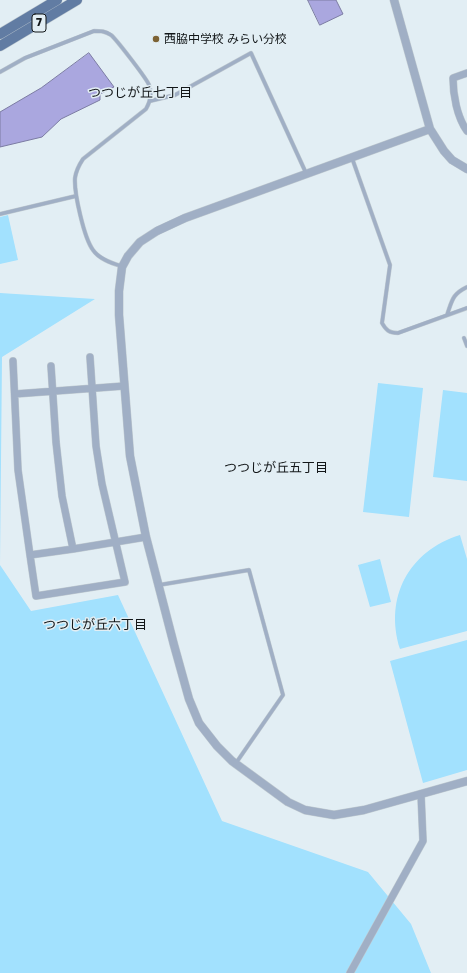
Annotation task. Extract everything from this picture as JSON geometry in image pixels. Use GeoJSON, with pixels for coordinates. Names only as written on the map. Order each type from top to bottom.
{"type":"FeatureCollection","features":[{"type":"Feature","properties":{"kind":"main road","name":"7"},"geometry":{"type":"LineString","coordinates":[[0,34],[57,0]]}},
{"type":"Feature","properties":{"kind":"main road","name":"7"},"geometry":{"type":"LineString","coordinates":[[0,46],[77,0]]}},
{"type":"Feature","properties":{"kind":"street"},"geometry":{"type":"LineString","coordinates":[[394,0],[430,129],[444,151],[452,160],[467,169]]}},
{"type":"Feature","properties":{"kind":"street"},"geometry":{"type":"LineString","coordinates":[[467,74],[453,78],[453,85],[461,122],[467,131]]}},
{"type":"Feature","properties":{"kind":"street"},"geometry":{"type":"LineString","coordinates":[[430,129],[185,218],[157,231],[140,242],[128,256],[122,267],[119,291],[124,386],[130,456],[146,537],[189,699],[199,723],[217,746],[236,763],[288,802],[305,810],[334,815],[364,810],[467,781]]}},
{"type":"Feature","properties":{"kind":"street"},"geometry":{"type":"LineString","coordinates":[[13,361],[18,470],[36,596],[124,582],[102,484],[96,446],[90,357]]}},
{"type":"Feature","properties":{"kind":"street"},"geometry":{"type":"LineString","coordinates":[[51,366],[62,496],[73,548]]}},
{"type":"Feature","properties":{"kind":"street"},"geometry":{"type":"LineString","coordinates":[[14,394],[124,386]]}},
{"type":"Feature","properties":{"kind":"street"},"geometry":{"type":"LineString","coordinates":[[30,555],[146,537]]}},
{"type":"Feature","properties":{"kind":"street"},"geometry":{"type":"LineString","coordinates":[[350,973],[423,841],[421,794]]}},
{"type":"Feature","properties":{"kind":"lane"},"geometry":{"type":"LineString","coordinates":[[0,72],[25,58],[94,31],[103,31],[115,39],[149,85],[151,95],[146,109],[83,159],[77,168],[75,177],[76,196],[87,239],[92,250],[108,262],[122,267]]}},
{"type":"Feature","properties":{"kind":"lane"},"geometry":{"type":"LineString","coordinates":[[150,101],[175,95],[251,53],[306,174]]}},
{"type":"Feature","properties":{"kind":"lane"},"geometry":{"type":"LineString","coordinates":[[352,157],[390,265],[382,323],[386,329],[398,333],[467,308]]}},
{"type":"Feature","properties":{"kind":"lane"},"geometry":{"type":"LineString","coordinates":[[0,214],[76,196]]}},
{"type":"Feature","properties":{"kind":"lane"},"geometry":{"type":"LineString","coordinates":[[447,315],[454,295],[467,288]]}},
{"type":"Feature","properties":{"kind":"lane"},"geometry":{"type":"LineString","coordinates":[[464,338],[467,346]]}},
{"type":"Feature","properties":{"kind":"lane"},"geometry":{"type":"LineString","coordinates":[[159,585],[249,570],[283,695],[236,763]]}},
{"type":"Feature","properties":{"kind":"shaded area"},"geometry":{"type":"Polygon","coordinates":[[[308,0],[336,0],[343,14],[320,25],[308,0]]]}},
{"type":"Feature","properties":{"kind":"shaded area"},"geometry":{"type":"Polygon","coordinates":[[[89,53],[114,87],[100,94],[100,100],[61,119],[42,137],[0,147],[0,112],[41,88],[89,53]]]}},
{"type":"Feature","properties":{"kind":"shaded area"},"geometry":{"type":"Polygon","coordinates":[[[8,215],[18,260],[0,264],[0,217],[8,215]]]}},
{"type":"Feature","properties":{"kind":"shaded area"},"geometry":{"type":"Polygon","coordinates":[[[0,293],[95,299],[2,357],[0,565],[0,293]]]}},
{"type":"Feature","properties":{"kind":"shaded area"},"geometry":{"type":"Polygon","coordinates":[[[378,383],[423,388],[409,517],[363,512],[378,383]]]}},
{"type":"Feature","properties":{"kind":"shaded area"},"geometry":{"type":"Polygon","coordinates":[[[443,390],[467,393],[467,481],[433,477],[443,390]]]}},
{"type":"Feature","properties":{"kind":"shaded area"},"geometry":{"type":"Polygon","coordinates":[[[460,535],[467,559],[467,631],[400,649],[396,630],[395,612],[399,594],[405,578],[414,564],[427,552],[442,542],[460,535]]]}},
{"type":"Feature","properties":{"kind":"shaded area"},"geometry":{"type":"Polygon","coordinates":[[[380,559],[391,602],[370,607],[358,565],[380,559]]]}},
{"type":"Feature","properties":{"kind":"shaded area"},"geometry":{"type":"Polygon","coordinates":[[[0,565],[31,611],[118,595],[222,821],[368,872],[411,924],[431,973],[0,973],[0,565]]]}},
{"type":"Feature","properties":{"kind":"shaded area"},"geometry":{"type":"Polygon","coordinates":[[[467,640],[467,770],[423,783],[390,661],[467,640]]]}},
{"type":"Feature","properties":{"kind":"place","name":"西脇中学校 みらい分校"},"geometry":{"type":"Point","coordinates":[156,39]}},
{"type":"Feature","properties":{"kind":"district","name":"つつじが丘七丁目"},"geometry":{"type":"Point","coordinates":[140,93]}},
{"type":"Feature","properties":{"kind":"district","name":"つつじが丘五丁目"},"geometry":{"type":"Point","coordinates":[276,468]}},
{"type":"Feature","properties":{"kind":"district","name":"つつじが丘六丁目"},"geometry":{"type":"Point","coordinates":[95,625]}}]}
